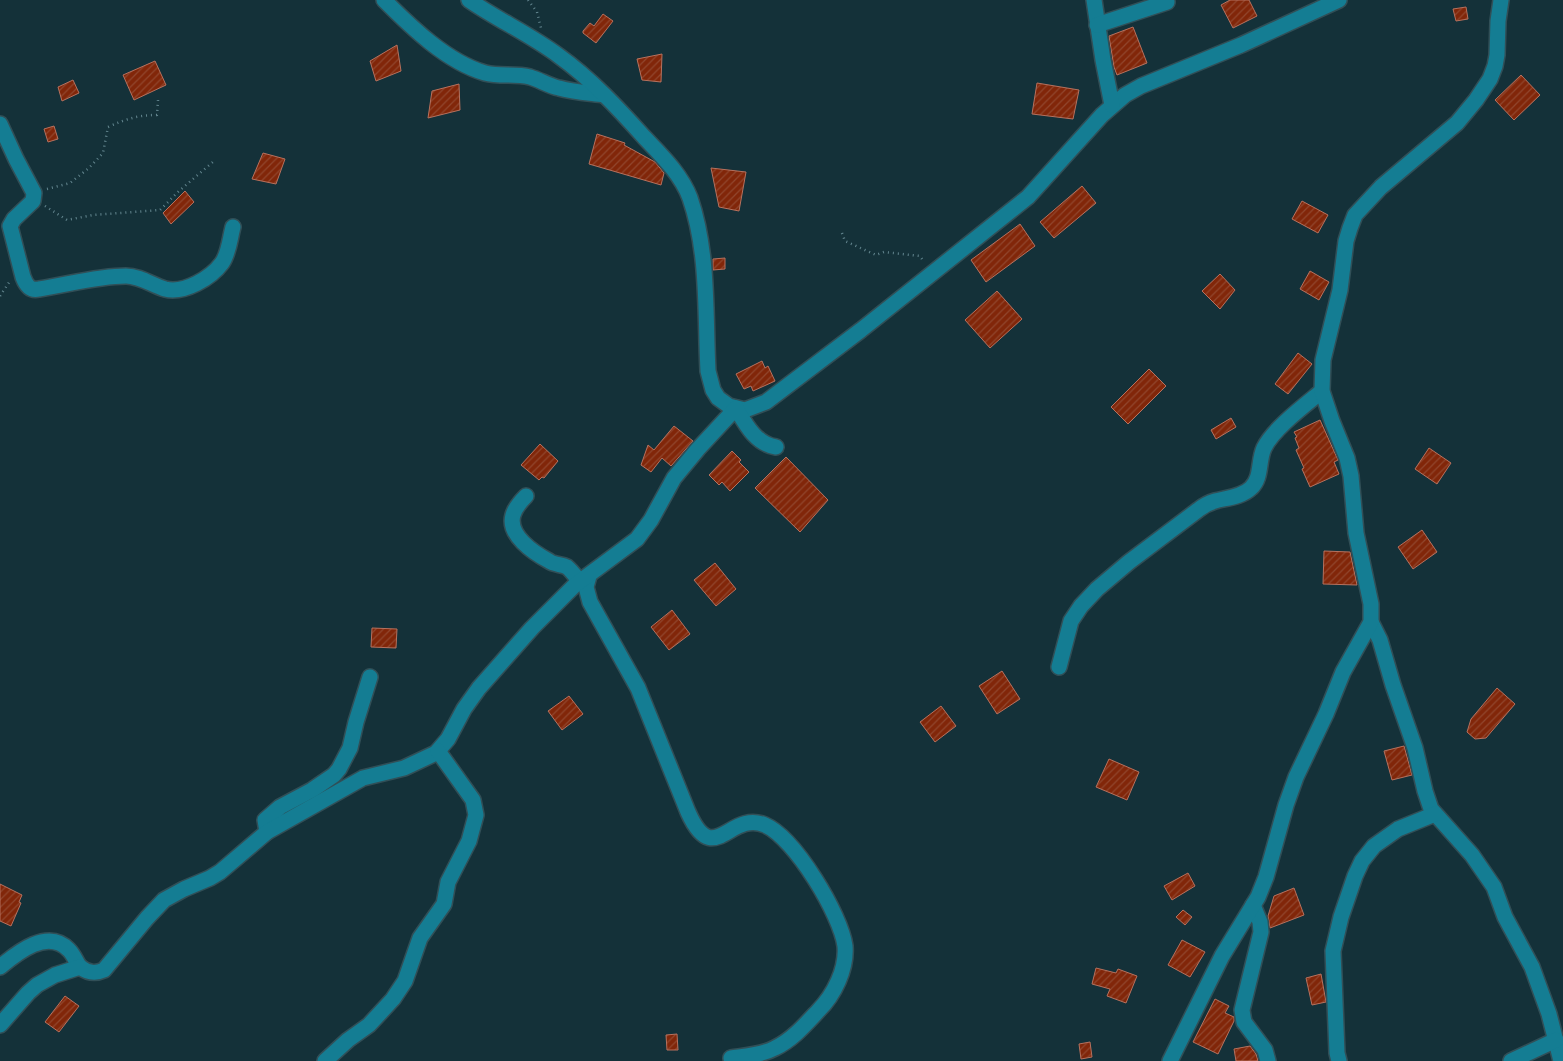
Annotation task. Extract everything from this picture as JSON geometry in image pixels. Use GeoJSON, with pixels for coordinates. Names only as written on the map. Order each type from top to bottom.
{"type":"FeatureCollection","features":[{"type":"Feature","properties":{"kind":"street"},"geometry":{"type":"LineString","coordinates":[[384,0],[402,18],[439,48],[476,70],[497,75],[520,75],[557,88],[604,95]]}},
{"type":"Feature","properties":{"kind":"street"},"geometry":{"type":"LineString","coordinates":[[469,0],[485,12],[559,56],[588,79],[670,164],[681,180],[689,196],[700,239],[710,382],[718,398],[724,403],[744,410],[770,398],[861,330],[1028,197],[1102,115],[1125,95],[1141,86],[1232,49],[1339,0]]}},
{"type":"Feature","properties":{"kind":"street"},"geometry":{"type":"LineString","coordinates":[[1094,0],[1112,105]]}},
{"type":"Feature","properties":{"kind":"street"},"geometry":{"type":"LineString","coordinates":[[1501,0],[1495,66],[1490,79],[1476,100],[1457,123],[1381,187],[1356,215],[1346,241],[1340,290],[1323,360],[1322,391],[1349,467],[1356,533],[1371,604],[1371,622],[1380,640],[1415,748],[1426,796],[1435,814],[1472,855],[1494,887],[1505,917],[1532,967],[1549,1014],[1561,1061]]}},
{"type":"Feature","properties":{"kind":"street"},"geometry":{"type":"LineString","coordinates":[[1097,25],[1168,2]]}},
{"type":"Feature","properties":{"kind":"street"},"geometry":{"type":"LineString","coordinates":[[0,124],[34,196],[28,207],[14,219],[10,226],[25,282],[35,290],[86,280],[124,276],[134,277],[172,290],[188,287],[202,279],[221,263],[225,256],[233,227]]}},
{"type":"Feature","properties":{"kind":"street"},"geometry":{"type":"LineString","coordinates":[[1059,667],[1071,621],[1075,613],[1090,597],[1129,562],[1198,510],[1208,504],[1240,495],[1249,490],[1256,482],[1262,454],[1268,440],[1322,391]]}},
{"type":"Feature","properties":{"kind":"street"},"geometry":{"type":"LineString","coordinates":[[736,408],[754,435],[765,445],[776,447]]}},
{"type":"Feature","properties":{"kind":"street"},"geometry":{"type":"LineString","coordinates":[[0,967],[19,953],[38,943],[54,941],[64,945],[72,953],[80,967],[92,973],[98,973],[104,970],[164,900],[220,872],[267,832],[363,778],[404,768],[438,751],[448,739],[464,709],[479,688],[532,628],[556,603],[584,579],[637,539],[651,520],[674,478],[736,408]]}},
{"type":"Feature","properties":{"kind":"street"},"geometry":{"type":"LineString","coordinates":[[526,496],[513,515],[513,525],[520,540],[549,562],[567,568],[584,579],[590,602],[638,688],[696,828],[704,836],[712,839],[747,823],[759,823],[771,828],[799,855],[823,893],[840,926],[845,946],[844,963],[839,980],[825,1005],[793,1037],[783,1044],[765,1052],[731,1058]]}},
{"type":"Feature","properties":{"kind":"street"},"geometry":{"type":"LineString","coordinates":[[1170,1061],[1222,956],[1254,905],[1266,877],[1286,805],[1296,777],[1326,714],[1343,672],[1371,622]]}},
{"type":"Feature","properties":{"kind":"street"},"geometry":{"type":"LineString","coordinates":[[267,832],[265,820],[280,807],[334,775],[342,765],[350,748],[370,678]]}},
{"type":"Feature","properties":{"kind":"street"},"geometry":{"type":"LineString","coordinates":[[325,1061],[348,1040],[369,1025],[393,999],[405,981],[420,938],[444,904],[448,882],[469,840],[476,815],[473,800],[438,751]]}},
{"type":"Feature","properties":{"kind":"street"},"geometry":{"type":"LineString","coordinates":[[1339,1061],[1337,1053],[1333,950],[1341,917],[1355,876],[1362,861],[1374,846],[1398,829],[1435,814]]}},
{"type":"Feature","properties":{"kind":"street"},"geometry":{"type":"LineString","coordinates":[[1254,905],[1260,922],[1261,932],[1242,1010],[1244,1022],[1265,1050],[1268,1061]]}},
{"type":"Feature","properties":{"kind":"street"},"geometry":{"type":"LineString","coordinates":[[0,1025],[28,992],[37,985],[80,967]]}},
{"type":"Feature","properties":{"kind":"street"},"geometry":{"type":"LineString","coordinates":[[1510,1061],[1556,1040]]}},
{"type":"Feature","properties":{"kind":"path"},"geometry":{"type":"LineString","coordinates":[[528,0],[537,12],[541,26],[536,41]]}},
{"type":"Feature","properties":{"kind":"path"},"geometry":{"type":"LineString","coordinates":[[34,196],[70,183],[89,168],[103,153],[108,128],[122,120],[140,115],[158,115],[158,100]]}},
{"type":"Feature","properties":{"kind":"path"},"geometry":{"type":"LineString","coordinates":[[34,196],[67,220],[93,215],[160,210],[214,161]]}},
{"type":"Feature","properties":{"kind":"path"},"geometry":{"type":"LineString","coordinates":[[842,233],[845,241],[876,255],[884,252],[920,256],[933,274]]}},
{"type":"Feature","properties":{"kind":"building"},"geometry":{"type":"Polygon","coordinates":[[[1230,0],[1249,0],[1257,16],[1233,28],[1221,5],[1230,0]]]}},
{"type":"Feature","properties":{"kind":"building"},"geometry":{"type":"Polygon","coordinates":[[[1466,7],[1468,19],[1456,21],[1453,9],[1466,7]]]}},
{"type":"Feature","properties":{"kind":"building"},"geometry":{"type":"Polygon","coordinates":[[[603,14],[613,21],[596,43],[583,31],[590,23],[594,26],[603,14]]]}},
{"type":"Feature","properties":{"kind":"building"},"geometry":{"type":"Polygon","coordinates":[[[1133,27],[1147,63],[1117,75],[1109,36],[1133,27]]]}},
{"type":"Feature","properties":{"kind":"building"},"geometry":{"type":"Polygon","coordinates":[[[397,45],[401,71],[376,81],[370,61],[397,45]]]}},
{"type":"Feature","properties":{"kind":"building"},"geometry":{"type":"Polygon","coordinates":[[[662,54],[661,82],[642,80],[637,59],[662,54]]]}},
{"type":"Feature","properties":{"kind":"building"},"geometry":{"type":"Polygon","coordinates":[[[155,61],[166,85],[134,100],[123,75],[155,61]]]}},
{"type":"Feature","properties":{"kind":"building"},"geometry":{"type":"Polygon","coordinates":[[[1521,75],[1540,95],[1514,120],[1495,100],[1521,75]]]}},
{"type":"Feature","properties":{"kind":"building"},"geometry":{"type":"Polygon","coordinates":[[[73,80],[79,93],[62,101],[58,87],[73,80]]]}},
{"type":"Feature","properties":{"kind":"building"},"geometry":{"type":"Polygon","coordinates":[[[1037,83],[1079,90],[1073,119],[1032,114],[1037,83]]]}},
{"type":"Feature","properties":{"kind":"building"},"geometry":{"type":"Polygon","coordinates":[[[459,84],[460,110],[428,118],[432,91],[459,84]]]}},
{"type":"Feature","properties":{"kind":"building"},"geometry":{"type":"Polygon","coordinates":[[[54,126],[58,139],[48,142],[44,129],[54,126]]]}},
{"type":"Feature","properties":{"kind":"building"},"geometry":{"type":"Polygon","coordinates":[[[597,134],[625,143],[624,145],[655,162],[664,173],[661,185],[589,164],[597,134]]]}},
{"type":"Feature","properties":{"kind":"building"},"geometry":{"type":"Polygon","coordinates":[[[263,153],[285,159],[276,184],[252,179],[263,153]]]}},
{"type":"Feature","properties":{"kind":"building"},"geometry":{"type":"Polygon","coordinates":[[[711,168],[746,172],[739,211],[719,207],[711,168]]]}},
{"type":"Feature","properties":{"kind":"building"},"geometry":{"type":"Polygon","coordinates":[[[1082,186],[1096,203],[1054,238],[1040,222],[1082,186]]]}},
{"type":"Feature","properties":{"kind":"building"},"geometry":{"type":"Polygon","coordinates":[[[185,191],[194,202],[171,224],[163,213],[185,191]]]}},
{"type":"Feature","properties":{"kind":"building"},"geometry":{"type":"Polygon","coordinates":[[[1302,201],[1328,215],[1318,233],[1292,219],[1302,201]]]}},
{"type":"Feature","properties":{"kind":"building"},"geometry":{"type":"Polygon","coordinates":[[[1020,224],[1035,246],[986,282],[971,260],[1020,224]]]}},
{"type":"Feature","properties":{"kind":"building"},"geometry":{"type":"Polygon","coordinates":[[[725,258],[725,269],[713,270],[713,259],[725,258]]]}},
{"type":"Feature","properties":{"kind":"building"},"geometry":{"type":"Polygon","coordinates":[[[1310,271],[1329,282],[1319,300],[1300,289],[1310,271]]]}},
{"type":"Feature","properties":{"kind":"building"},"geometry":{"type":"Polygon","coordinates":[[[1220,274],[1235,290],[1220,309],[1202,291],[1220,274]]]}},
{"type":"Feature","properties":{"kind":"building"},"geometry":{"type":"Polygon","coordinates":[[[997,291],[1022,319],[990,348],[965,320],[997,291]]]}},
{"type":"Feature","properties":{"kind":"building"},"geometry":{"type":"Polygon","coordinates":[[[1298,353],[1312,364],[1288,394],[1275,384],[1298,353]]]}},
{"type":"Feature","properties":{"kind":"building"},"geometry":{"type":"Polygon","coordinates":[[[762,361],[765,368],[768,366],[775,381],[753,391],[751,386],[744,389],[736,374],[762,361]]]}},
{"type":"Feature","properties":{"kind":"building"},"geometry":{"type":"Polygon","coordinates":[[[1149,369],[1166,386],[1128,424],[1111,407],[1149,369]]]}},
{"type":"Feature","properties":{"kind":"building"},"geometry":{"type":"Polygon","coordinates":[[[1231,418],[1236,427],[1216,439],[1211,430],[1231,418]]]}},
{"type":"Feature","properties":{"kind":"building"},"geometry":{"type":"Polygon","coordinates":[[[1320,420],[1338,460],[1334,462],[1339,474],[1310,487],[1296,450],[1299,448],[1294,432],[1320,420]]]}},
{"type":"Feature","properties":{"kind":"building"},"geometry":{"type":"Polygon","coordinates":[[[674,426],[693,441],[671,466],[662,458],[651,472],[641,465],[648,445],[654,450],[674,426]]]}},
{"type":"Feature","properties":{"kind":"building"},"geometry":{"type":"Polygon","coordinates":[[[540,444],[558,461],[544,478],[542,477],[539,480],[521,465],[540,444]]]}},
{"type":"Feature","properties":{"kind":"building"},"geometry":{"type":"Polygon","coordinates":[[[1429,448],[1451,463],[1437,484],[1415,469],[1429,448]]]}},
{"type":"Feature","properties":{"kind":"building"},"geometry":{"type":"Polygon","coordinates":[[[732,451],[749,472],[730,491],[722,482],[719,485],[709,475],[732,451]]]}},
{"type":"Feature","properties":{"kind":"building"},"geometry":{"type":"Polygon","coordinates":[[[786,457],[828,500],[800,532],[755,488],[786,457]]]}},
{"type":"Feature","properties":{"kind":"building"},"geometry":{"type":"Polygon","coordinates":[[[1422,530],[1437,552],[1413,569],[1398,547],[1422,530]]]}},
{"type":"Feature","properties":{"kind":"building"},"geometry":{"type":"Polygon","coordinates":[[[1324,551],[1350,552],[1357,585],[1323,584],[1324,551]]]}},
{"type":"Feature","properties":{"kind":"building"},"geometry":{"type":"Polygon","coordinates":[[[715,563],[736,589],[716,606],[694,580],[715,563]]]}},
{"type":"Feature","properties":{"kind":"building"},"geometry":{"type":"Polygon","coordinates":[[[672,610],[690,634],[669,650],[651,627],[672,610]]]}},
{"type":"Feature","properties":{"kind":"building"},"geometry":{"type":"Polygon","coordinates":[[[372,628],[397,629],[396,648],[371,647],[372,628]]]}},
{"type":"Feature","properties":{"kind":"building"},"geometry":{"type":"Polygon","coordinates":[[[1002,671],[1020,699],[997,714],[979,686],[1002,671]]]}},
{"type":"Feature","properties":{"kind":"building"},"geometry":{"type":"Polygon","coordinates":[[[1497,688],[1515,704],[1486,738],[1475,739],[1467,732],[1471,719],[1497,688]]]}},
{"type":"Feature","properties":{"kind":"building"},"geometry":{"type":"Polygon","coordinates":[[[569,696],[583,714],[562,730],[548,711],[569,696]]]}},
{"type":"Feature","properties":{"kind":"building"},"geometry":{"type":"Polygon","coordinates":[[[941,706],[956,726],[935,742],[920,722],[941,706]]]}},
{"type":"Feature","properties":{"kind":"building"},"geometry":{"type":"Polygon","coordinates":[[[1404,746],[1412,775],[1392,780],[1384,751],[1404,746]]]}},
{"type":"Feature","properties":{"kind":"building"},"geometry":{"type":"Polygon","coordinates":[[[1109,759],[1139,772],[1127,800],[1096,787],[1109,759]]]}},
{"type":"Feature","properties":{"kind":"building"},"geometry":{"type":"Polygon","coordinates":[[[1188,873],[1195,886],[1172,900],[1164,886],[1188,873]]]}},
{"type":"Feature","properties":{"kind":"building"},"geometry":{"type":"Polygon","coordinates":[[[0,884],[22,895],[19,902],[21,903],[11,926],[0,921],[0,884]]]}},
{"type":"Feature","properties":{"kind":"building"},"geometry":{"type":"Polygon","coordinates":[[[1294,888],[1304,915],[1270,928],[1268,916],[1274,896],[1294,888]]]}},
{"type":"Feature","properties":{"kind":"building"},"geometry":{"type":"Polygon","coordinates":[[[1183,910],[1192,917],[1185,925],[1176,917],[1183,910]]]}},
{"type":"Feature","properties":{"kind":"building"},"geometry":{"type":"Polygon","coordinates":[[[1182,940],[1205,952],[1190,977],[1168,965],[1182,940]]]}},
{"type":"Feature","properties":{"kind":"building"},"geometry":{"type":"Polygon","coordinates":[[[1096,968],[1116,973],[1118,969],[1137,976],[1126,1003],[1107,996],[1110,989],[1092,984],[1096,968]]]}},
{"type":"Feature","properties":{"kind":"building"},"geometry":{"type":"Polygon","coordinates":[[[1321,974],[1326,1002],[1312,1005],[1306,978],[1321,974]]]}},
{"type":"Feature","properties":{"kind":"building"},"geometry":{"type":"Polygon","coordinates":[[[65,996],[79,1006],[59,1032],[45,1022],[65,996]]]}},
{"type":"Feature","properties":{"kind":"building"},"geometry":{"type":"Polygon","coordinates":[[[1215,999],[1229,1006],[1225,1013],[1234,1017],[1234,1021],[1218,1054],[1193,1042],[1215,999]]]}},
{"type":"Feature","properties":{"kind":"building"},"geometry":{"type":"Polygon","coordinates":[[[677,1034],[678,1050],[667,1050],[666,1035],[677,1034]]]}},
{"type":"Feature","properties":{"kind":"building"},"geometry":{"type":"Polygon","coordinates":[[[1090,1042],[1092,1057],[1081,1059],[1079,1044],[1090,1042]]]}},
{"type":"Feature","properties":{"kind":"building"},"geometry":{"type":"Polygon","coordinates":[[[1250,1046],[1256,1054],[1258,1061],[1236,1061],[1234,1049],[1250,1046]]]}}]}
